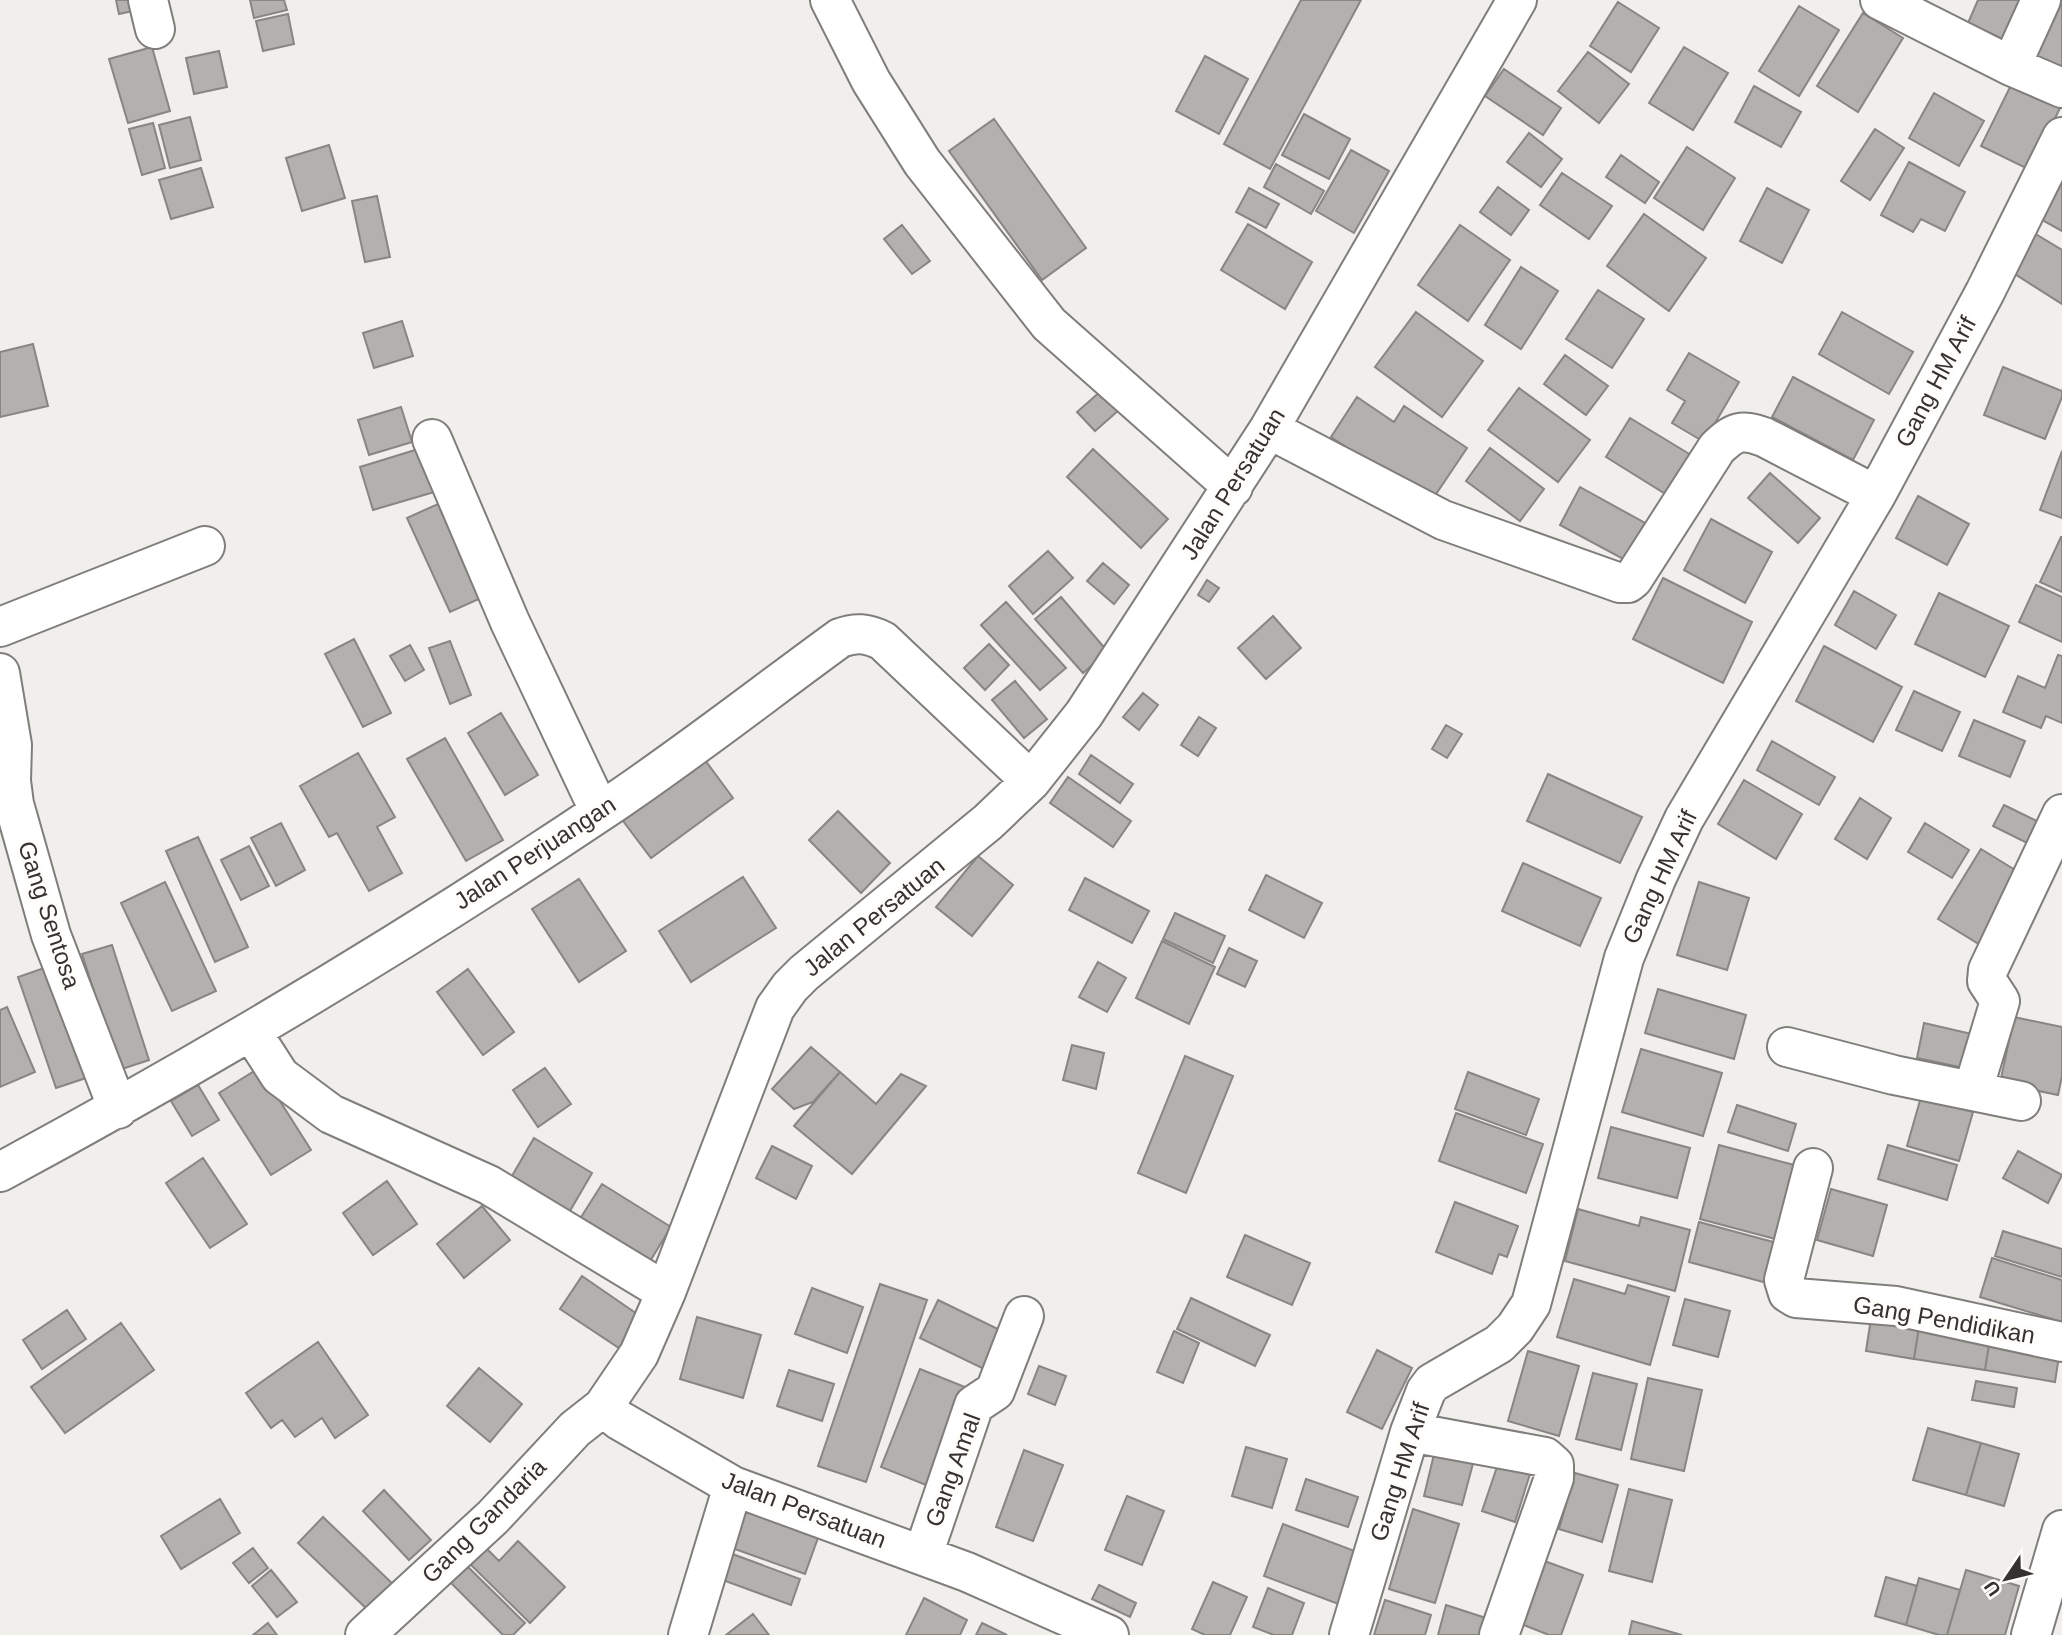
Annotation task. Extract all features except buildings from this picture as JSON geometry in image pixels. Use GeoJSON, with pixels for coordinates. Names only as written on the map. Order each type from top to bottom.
{"type":"FeatureCollection","features":[{"type":"Feature","properties":{"kind":"street"},"geometry":{"type":"LineString","coordinates":[[830,0],[871,81],[922,163],[1049,324],[1233,487]]}},
{"type":"Feature","properties":{"kind":"street","name":"Jalan Persatuan"},"geometry":{"type":"LineString","coordinates":[[1109,1635],[923,1555],[733,1486],[619,1420],[603,1407],[639,1354],[666,1292],[713,1176],[775,1008],[790,987],[829,951],[988,822],[1031,781],[1084,713],[1269,429],[1517,0]]}},
{"type":"Feature","properties":{"kind":"street"},"geometry":{"type":"LineString","coordinates":[[1880,0],[2011,66],[2062,88]]}},
{"type":"Feature","properties":{"kind":"street"},"geometry":{"type":"LineString","coordinates":[[2011,66],[2041,0]]}},
{"type":"Feature","properties":{"kind":"street","name":"Gang HM Arif"},"geometry":{"type":"LineString","coordinates":[[1349,1635],[1410,1432],[1426,1391],[1432,1383],[1499,1344],[1515,1328],[1531,1304],[1623,958],[1684,819],[1876,495],[1984,292],[2062,137]]}},
{"type":"Feature","properties":{"kind":"street"},"geometry":{"type":"LineString","coordinates":[[1269,429],[1443,520],[1620,583],[1628,583],[1633,579],[1717,448],[1729,436],[1748,432],[1764,437],[1876,495]]}},
{"type":"Feature","properties":{"kind":"street"},"geometry":{"type":"LineString","coordinates":[[432,439],[510,622],[600,812]]}},
{"type":"Feature","properties":{"kind":"street"},"geometry":{"type":"LineString","coordinates":[[0,627],[205,546]]}},
{"type":"Feature","properties":{"kind":"street","name":"Jalan Perjuangan"},"geometry":{"type":"LineString","coordinates":[[0,1172],[118,1109],[429,922],[600,812],[840,638],[854,632],[874,636],[883,641],[1031,781]]}},
{"type":"Feature","properties":{"kind":"street","name":"Gang Sentosa"},"geometry":{"type":"LineString","coordinates":[[0,673],[12,745],[11,781],[14,804],[51,934],[118,1109]]}},
{"type":"Feature","properties":{"kind":"street"},"geometry":{"type":"LineString","coordinates":[[1973,1090],[2000,1002],[1987,981],[1989,970],[2062,814]]}},
{"type":"Feature","properties":{"kind":"street"},"geometry":{"type":"LineString","coordinates":[[251,1031],[280,1076],[331,1114],[489,1185],[666,1292]]}},
{"type":"Feature","properties":{"kind":"street"},"geometry":{"type":"LineString","coordinates":[[1787,1046],[1894,1075],[2021,1101]]}},
{"type":"Feature","properties":{"kind":"street","name":"Gang Pendidikan"},"geometry":{"type":"LineString","coordinates":[[1813,1168],[1784,1280],[1788,1293],[1796,1298],[1896,1306],[2062,1342]]}},
{"type":"Feature","properties":{"kind":"street","name":"Gang Amal"},"geometry":{"type":"LineString","coordinates":[[923,1555],[974,1405],[995,1391],[1024,1316]]}},
{"type":"Feature","properties":{"kind":"street","name":"Gang Gandaria"},"geometry":{"type":"LineString","coordinates":[[365,1635],[493,1517],[575,1429],[603,1407]]}},
{"type":"Feature","properties":{"kind":"street"},"geometry":{"type":"LineString","coordinates":[[1410,1432],[1545,1457],[1554,1465],[1554,1478],[1499,1635]]}},
{"type":"Feature","properties":{"kind":"street"},"geometry":{"type":"LineString","coordinates":[[688,1635],[733,1486]]}},
{"type":"Feature","properties":{"kind":"street"},"geometry":{"type":"LineString","coordinates":[[2031,1635],[2062,1530]]}}]}
